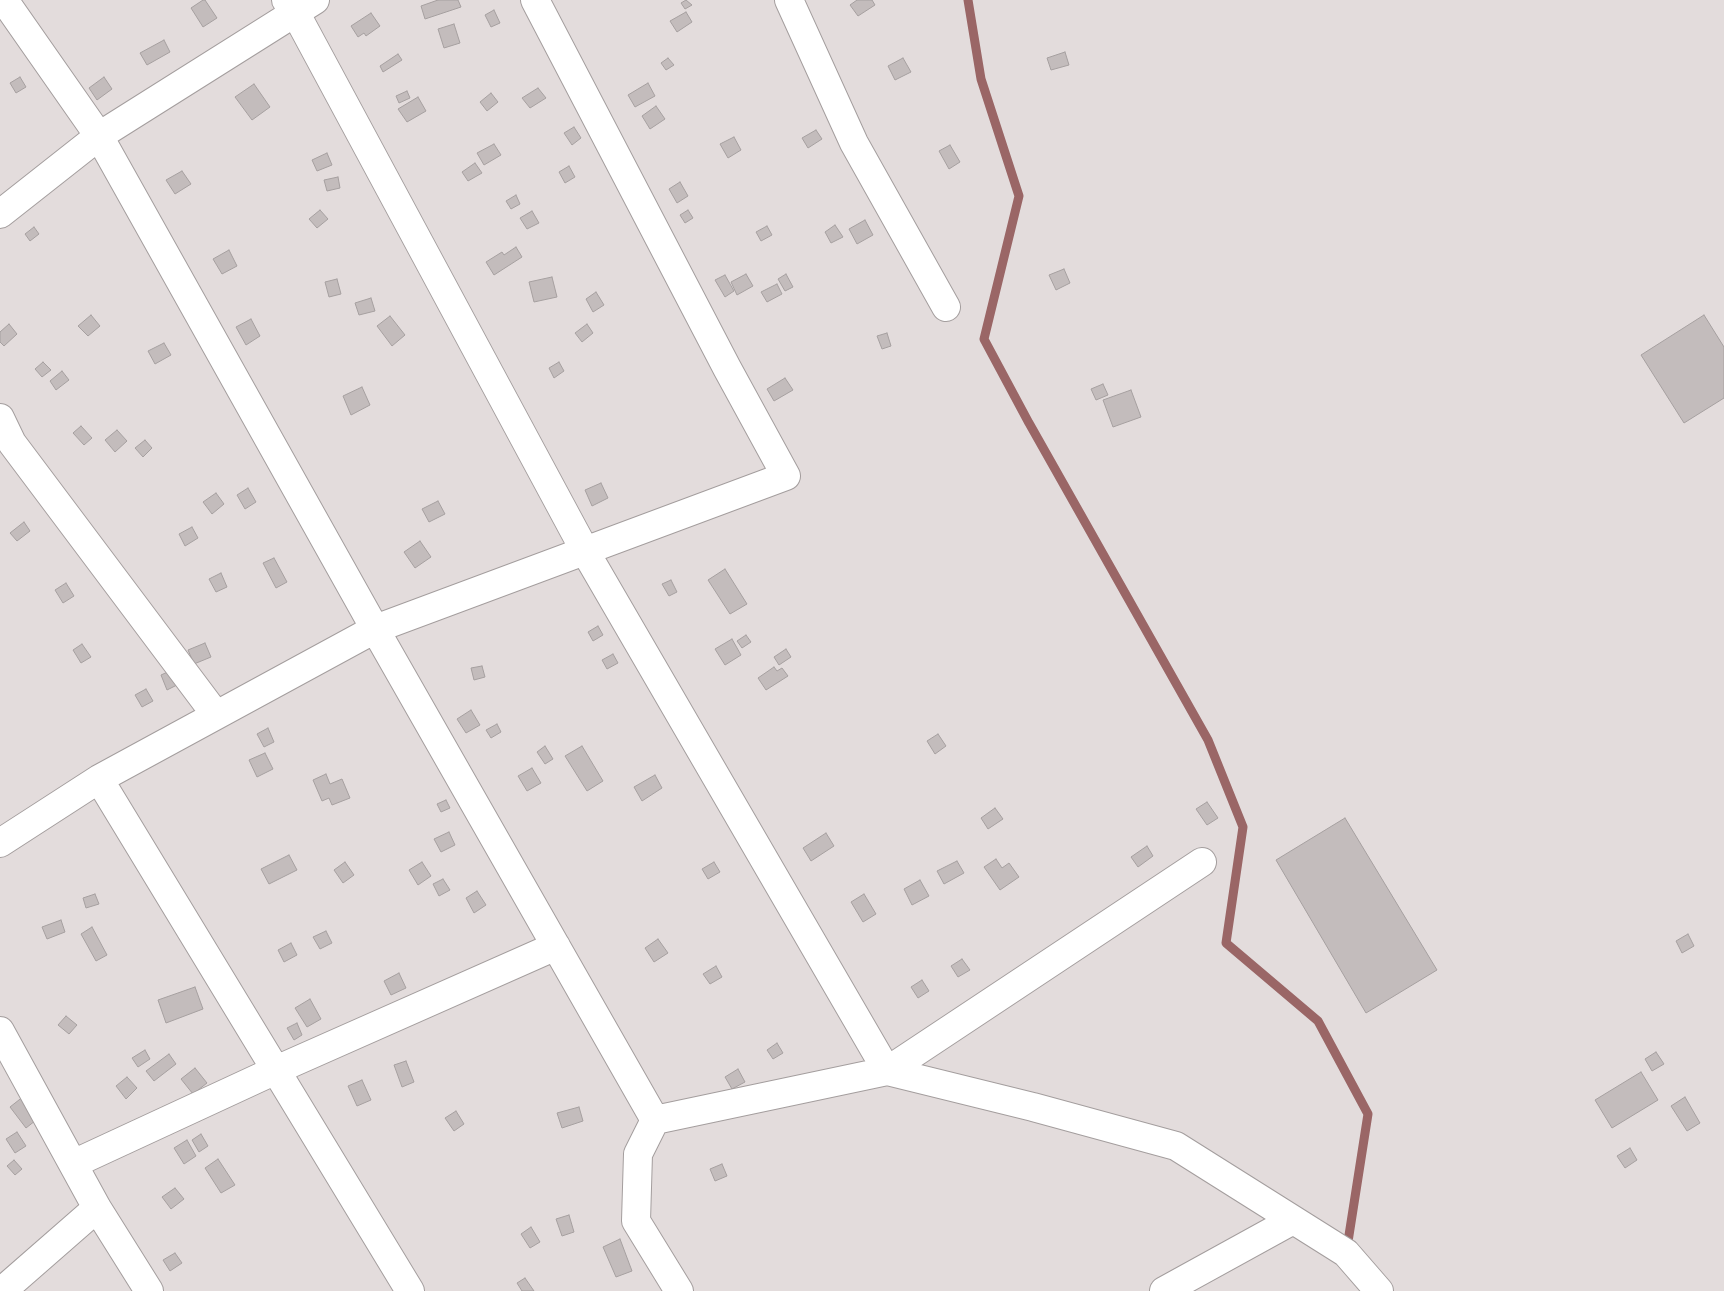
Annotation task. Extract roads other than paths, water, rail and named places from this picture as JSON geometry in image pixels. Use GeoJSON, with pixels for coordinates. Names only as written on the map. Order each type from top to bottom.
{"type":"FeatureCollection","features":[{"type":"Feature","properties":{"kind":"street"},"geometry":{"type":"LineString","coordinates":[[4,0],[99,136],[375,629],[655,1120]]}},
{"type":"Feature","properties":{"kind":"street"},"geometry":{"type":"LineString","coordinates":[[0,843],[100,779],[375,629],[786,476],[722,359],[535,0]]}},
{"type":"Feature","properties":{"kind":"street"},"geometry":{"type":"LineString","coordinates":[[789,0],[854,143],[946,307]]}},
{"type":"Feature","properties":{"kind":"street"},"geometry":{"type":"LineString","coordinates":[[0,214],[99,136],[298,4],[585,551],[887,1071],[1033,1107],[1176,1146],[1346,1253],[1379,1291]]}},
{"type":"Feature","properties":{"kind":"street"},"geometry":{"type":"LineString","coordinates":[[0,418],[12,443],[216,715]]}},
{"type":"Feature","properties":{"kind":"street"},"geometry":{"type":"LineString","coordinates":[[100,779],[410,1291]]}},
{"type":"Feature","properties":{"kind":"street"},"geometry":{"type":"LineString","coordinates":[[655,1120],[887,1071],[1202,862]]}},
{"type":"Feature","properties":{"kind":"street"},"geometry":{"type":"LineString","coordinates":[[73,1164],[276,1070],[556,946]]}},
{"type":"Feature","properties":{"kind":"street"},"geometry":{"type":"LineString","coordinates":[[0,1031],[97,1208],[149,1291]]}},
{"type":"Feature","properties":{"kind":"street"},"geometry":{"type":"LineString","coordinates":[[655,1120],[638,1154],[636,1221],[679,1291]]}},
{"type":"Feature","properties":{"kind":"street"},"geometry":{"type":"LineString","coordinates":[[2,1291],[97,1208]]}},
{"type":"Feature","properties":{"kind":"street"},"geometry":{"type":"LineString","coordinates":[[1164,1291],[1293,1220]]}},
{"type":"Feature","properties":{"kind":"waterway"},"geometry":{"type":"LineString","coordinates":[[968,0],[981,79],[1019,196],[984,339],[1029,423],[1208,740],[1243,827],[1226,943],[1318,1021],[1368,1114],[1347,1248]]}}]}
